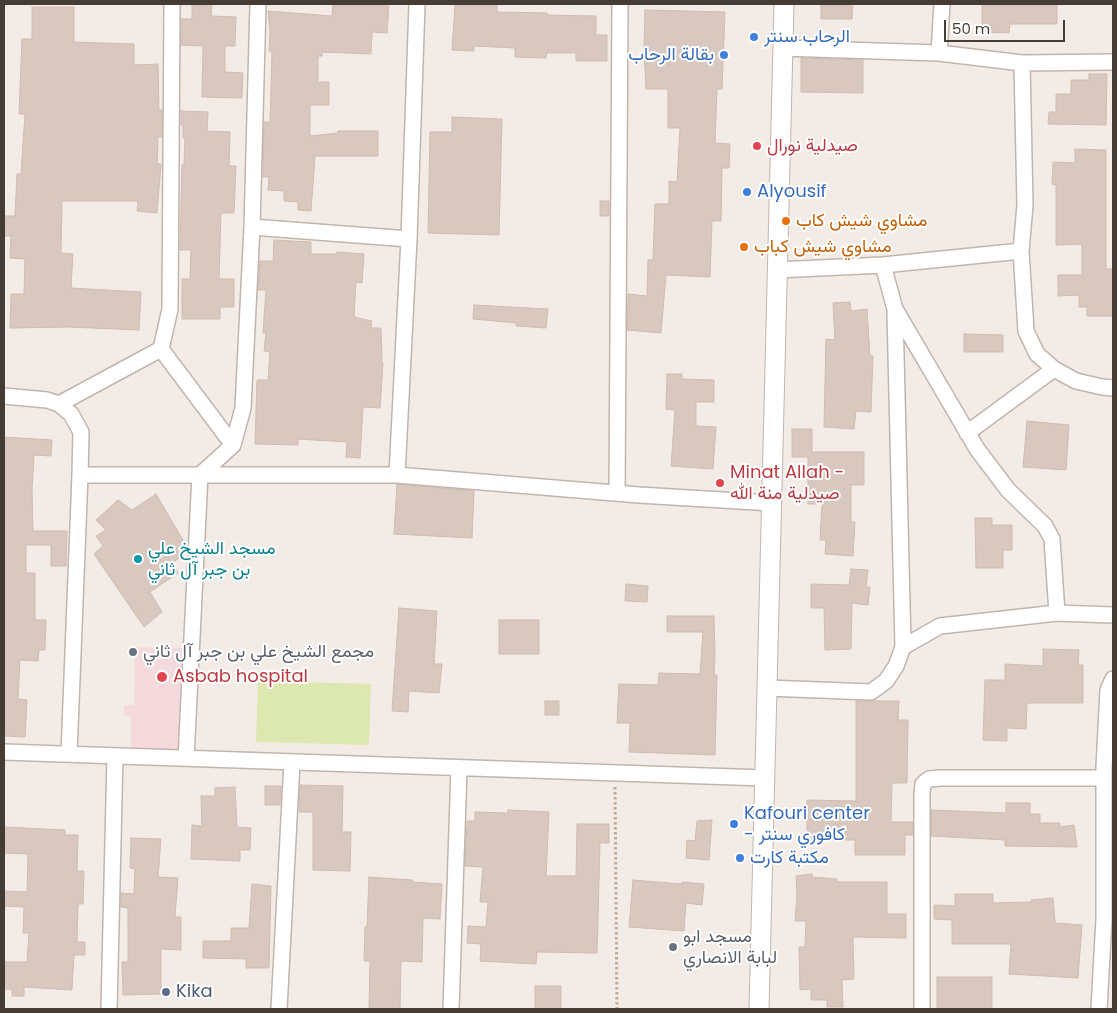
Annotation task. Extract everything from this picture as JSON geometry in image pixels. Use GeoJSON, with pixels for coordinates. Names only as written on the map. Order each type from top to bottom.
{"type":"FeatureCollection","features":[{"type":"Feature","properties":{"kind":"street"},"geometry":{"type":"LineString","coordinates":[[59,404],[161,349],[170,309],[172,4]]}},
{"type":"Feature","properties":{"kind":"street"},"geometry":{"type":"LineString","coordinates":[[186,758],[200,475],[232,445],[243,408],[252,227],[258,4]]}},
{"type":"Feature","properties":{"kind":"street"},"geometry":{"type":"LineString","coordinates":[[397,474],[409,239],[416,4]]}},
{"type":"Feature","properties":{"kind":"street"},"geometry":{"type":"LineString","coordinates":[[617,493],[620,4]]}},
{"type":"Feature","properties":{"kind":"street"},"geometry":{"type":"LineString","coordinates":[[759,1009],[784,4]]}},
{"type":"Feature","properties":{"kind":"street"},"geometry":{"type":"LineString","coordinates":[[939,53],[942,4]]}},
{"type":"Feature","properties":{"kind":"street"},"geometry":{"type":"LineString","coordinates":[[782,48],[939,53],[1022,63],[1113,62]]}},
{"type":"Feature","properties":{"kind":"street"},"geometry":{"type":"LineString","coordinates":[[1022,63],[1025,205],[1021,251],[1026,331],[1036,354],[1054,369],[1076,381],[1113,388]]}},
{"type":"Feature","properties":{"kind":"street"},"geometry":{"type":"LineString","coordinates":[[252,227],[409,239]]}},
{"type":"Feature","properties":{"kind":"street"},"geometry":{"type":"LineString","coordinates":[[777,270],[883,265],[1021,251]]}},
{"type":"Feature","properties":{"kind":"street"},"geometry":{"type":"LineString","coordinates":[[767,688],[871,692],[886,681],[896,666],[903,647],[895,309],[883,265]]}},
{"type":"Feature","properties":{"kind":"street"},"geometry":{"type":"LineString","coordinates":[[895,309],[977,449],[1008,490],[1045,526],[1052,539],[1057,613]]}},
{"type":"Feature","properties":{"kind":"street"},"geometry":{"type":"LineString","coordinates":[[161,349],[232,445]]}},
{"type":"Feature","properties":{"kind":"street"},"geometry":{"type":"LineString","coordinates":[[967,433],[1054,369]]}},
{"type":"Feature","properties":{"kind":"street"},"geometry":{"type":"LineString","coordinates":[[4,396],[48,400],[59,404],[71,414],[81,432],[68,754]]}},
{"type":"Feature","properties":{"kind":"street"},"geometry":{"type":"LineString","coordinates":[[80,475],[397,474],[617,493],[772,503]]}},
{"type":"Feature","properties":{"kind":"street"},"geometry":{"type":"LineString","coordinates":[[903,647],[940,626],[1057,613],[1113,614]]}},
{"type":"Feature","properties":{"kind":"street"},"geometry":{"type":"LineString","coordinates":[[1100,1009],[1109,919],[1104,778],[1108,690],[1113,679]]}},
{"type":"Feature","properties":{"kind":"street"},"geometry":{"type":"LineString","coordinates":[[4,752],[764,778]]}},
{"type":"Feature","properties":{"kind":"street"},"geometry":{"type":"LineString","coordinates":[[108,1009],[115,756]]}},
{"type":"Feature","properties":{"kind":"street"},"geometry":{"type":"LineString","coordinates":[[279,1009],[292,762]]}},
{"type":"Feature","properties":{"kind":"street"},"geometry":{"type":"LineString","coordinates":[[451,1009],[459,768]]}},
{"type":"Feature","properties":{"kind":"street"},"geometry":{"type":"LineString","coordinates":[[922,1009],[923,784],[929,779],[940,778],[1104,778]]}},
{"type":"Feature","properties":{"kind":"path"},"geometry":{"type":"LineString","coordinates":[[615,773],[617,1009]]}},
{"type":"Feature","properties":{"kind":"shaded area","name":"Asbab hospital"},"geometry":{"type":"Polygon","coordinates":[[[135,647],[190,648],[187,758],[131,756],[131,716],[124,716],[124,705],[134,705],[135,647]]]}},
{"type":"Feature","properties":{"kind":"green space"},"geometry":{"type":"Polygon","coordinates":[[[258,681],[371,684],[369,745],[256,742],[258,681]]]}},
{"type":"Feature","properties":{"kind":"building"},"geometry":{"type":"Polygon","coordinates":[[[192,4],[212,4],[211,16],[236,17],[235,46],[225,46],[225,72],[243,73],[242,98],[202,97],[203,46],[181,45],[181,19],[192,19],[192,4]]]}},
{"type":"Feature","properties":{"kind":"building"},"geometry":{"type":"Polygon","coordinates":[[[333,4],[389,4],[387,33],[372,32],[371,54],[322,52],[322,56],[318,56],[318,82],[329,82],[329,105],[310,105],[310,136],[338,133],[338,131],[378,131],[378,156],[315,156],[311,211],[298,210],[298,202],[284,201],[284,191],[268,190],[269,177],[263,177],[264,122],[270,122],[272,52],[269,51],[268,11],[332,16],[333,4]]]}},
{"type":"Feature","properties":{"kind":"building"},"geometry":{"type":"Polygon","coordinates":[[[455,4],[497,4],[497,12],[596,16],[596,35],[607,35],[607,61],[576,61],[576,53],[547,53],[546,58],[515,57],[515,48],[474,46],[474,51],[452,50],[455,4]]]}},
{"type":"Feature","properties":{"kind":"building"},"geometry":{"type":"Polygon","coordinates":[[[821,4],[853,4],[852,19],[821,19],[821,4]]]}},
{"type":"Feature","properties":{"kind":"building"},"geometry":{"type":"Polygon","coordinates":[[[982,4],[1057,4],[1057,24],[1010,24],[1009,33],[982,32],[982,4]]]}},
{"type":"Feature","properties":{"kind":"building"},"geometry":{"type":"Polygon","coordinates":[[[32,7],[74,7],[74,42],[134,44],[134,65],[158,64],[159,110],[162,110],[162,137],[158,137],[157,164],[161,164],[157,213],[137,211],[138,201],[62,201],[61,253],[73,254],[71,288],[141,292],[139,330],[68,327],[10,328],[11,294],[24,294],[25,259],[10,258],[11,236],[4,236],[4,216],[15,216],[17,174],[21,174],[25,114],[19,114],[22,39],[32,39],[32,7]]]}},
{"type":"Feature","properties":{"kind":"building"},"geometry":{"type":"Polygon","coordinates":[[[645,10],[725,12],[722,89],[717,89],[715,143],[730,144],[729,168],[722,168],[721,221],[712,221],[710,277],[666,275],[661,333],[627,330],[628,294],[647,296],[648,260],[653,260],[655,204],[669,204],[669,181],[677,182],[680,128],[668,128],[668,89],[646,89],[645,10]]]}},
{"type":"Feature","properties":{"kind":"building"},"geometry":{"type":"Polygon","coordinates":[[[801,58],[863,60],[863,93],[801,92],[801,58]]]}},
{"type":"Feature","properties":{"kind":"building"},"geometry":{"type":"Polygon","coordinates":[[[1089,74],[1107,74],[1106,125],[1048,124],[1049,112],[1056,112],[1056,94],[1071,94],[1071,80],[1089,80],[1089,74]]]}},
{"type":"Feature","properties":{"kind":"building"},"geometry":{"type":"Polygon","coordinates":[[[181,111],[208,112],[207,131],[230,132],[229,166],[236,166],[234,213],[221,213],[219,279],[234,279],[234,307],[220,307],[220,319],[182,319],[182,279],[190,279],[191,250],[180,250],[182,165],[184,165],[185,138],[183,138],[183,125],[181,125],[181,111]]]}},
{"type":"Feature","properties":{"kind":"building"},"geometry":{"type":"Polygon","coordinates":[[[452,117],[502,119],[499,235],[428,233],[430,132],[452,132],[452,117]]]}},
{"type":"Feature","properties":{"kind":"building"},"geometry":{"type":"Polygon","coordinates":[[[1075,149],[1106,150],[1106,269],[1113,269],[1113,316],[1087,316],[1087,307],[1079,307],[1079,295],[1058,296],[1058,275],[1082,275],[1082,244],[1056,245],[1056,185],[1052,184],[1053,162],[1075,163],[1075,149]]]}},
{"type":"Feature","properties":{"kind":"building"},"geometry":{"type":"Polygon","coordinates":[[[600,201],[609,201],[609,216],[600,216],[600,201]]]}},
{"type":"Feature","properties":{"kind":"building"},"geometry":{"type":"Polygon","coordinates":[[[274,240],[311,242],[311,254],[337,254],[337,252],[364,254],[362,283],[356,282],[354,317],[372,321],[371,328],[381,328],[383,363],[380,408],[363,407],[360,458],[346,457],[347,442],[298,439],[298,445],[255,444],[257,380],[268,380],[270,352],[264,351],[266,333],[263,333],[266,290],[258,290],[260,261],[273,261],[274,240]]]}},
{"type":"Feature","properties":{"kind":"building"},"geometry":{"type":"Polygon","coordinates":[[[850,302],[851,311],[867,309],[870,356],[873,356],[871,412],[856,411],[854,429],[824,427],[826,339],[835,340],[833,303],[850,302]]]}},
{"type":"Feature","properties":{"kind":"building"},"geometry":{"type":"Polygon","coordinates":[[[474,305],[548,309],[546,328],[516,326],[516,323],[473,319],[474,305]]]}},
{"type":"Feature","properties":{"kind":"building"},"geometry":{"type":"Polygon","coordinates":[[[964,334],[1003,335],[1003,352],[964,352],[964,334]]]}},
{"type":"Feature","properties":{"kind":"building"},"geometry":{"type":"Polygon","coordinates":[[[667,374],[682,374],[682,379],[714,380],[714,402],[696,402],[696,426],[716,427],[713,469],[671,466],[675,410],[666,409],[667,374]]]}},
{"type":"Feature","properties":{"kind":"building"},"geometry":{"type":"Polygon","coordinates":[[[1027,421],[1069,425],[1066,470],[1023,467],[1027,421]]]}},
{"type":"Feature","properties":{"kind":"building"},"geometry":{"type":"Polygon","coordinates":[[[792,429],[812,429],[812,452],[864,452],[864,485],[851,485],[851,522],[855,522],[853,556],[825,554],[826,540],[820,540],[822,504],[808,504],[808,457],[792,457],[792,429]]]}},
{"type":"Feature","properties":{"kind":"building"},"geometry":{"type":"Polygon","coordinates":[[[4,437],[52,440],[51,456],[34,455],[32,490],[33,531],[67,531],[66,566],[51,566],[51,545],[26,545],[26,573],[35,573],[35,620],[46,620],[45,650],[39,650],[38,661],[20,660],[18,699],[27,700],[25,737],[4,736],[4,437]]]}},
{"type":"Feature","properties":{"kind":"building"},"geometry":{"type":"Polygon","coordinates":[[[397,484],[474,491],[472,538],[394,534],[397,484]]]}},
{"type":"Feature","properties":{"kind":"building","name":"مسجد الشيخ علي بن جبر آل ثاني"},"geometry":{"type":"Polygon","coordinates":[[[156,494],[184,542],[177,549],[183,556],[173,562],[178,573],[150,592],[162,612],[144,627],[94,554],[103,546],[96,536],[106,530],[96,520],[118,500],[132,510],[156,494]]]}},
{"type":"Feature","properties":{"kind":"building"},"geometry":{"type":"Polygon","coordinates":[[[975,518],[992,518],[992,525],[1012,525],[1012,550],[1003,550],[1003,568],[976,568],[975,518]]]}},
{"type":"Feature","properties":{"kind":"building"},"geometry":{"type":"Polygon","coordinates":[[[851,569],[868,570],[866,587],[870,587],[868,605],[852,603],[851,649],[825,650],[824,608],[811,608],[811,584],[849,585],[851,569]]]}},
{"type":"Feature","properties":{"kind":"building"},"geometry":{"type":"Polygon","coordinates":[[[626,584],[648,586],[647,602],[625,601],[626,584]]]}},
{"type":"Feature","properties":{"kind":"building"},"geometry":{"type":"Polygon","coordinates":[[[399,608],[437,611],[434,664],[442,664],[439,693],[409,691],[408,712],[392,711],[399,608]]]}},
{"type":"Feature","properties":{"kind":"building"},"geometry":{"type":"Polygon","coordinates":[[[667,616],[714,616],[714,675],[717,675],[715,755],[629,752],[630,723],[617,723],[619,684],[658,685],[659,673],[700,674],[703,632],[667,632],[667,616]]]}},
{"type":"Feature","properties":{"kind":"building"},"geometry":{"type":"Polygon","coordinates":[[[499,620],[539,620],[539,654],[499,654],[499,620]]]}},
{"type":"Feature","properties":{"kind":"building"},"geometry":{"type":"Polygon","coordinates":[[[1043,649],[1079,650],[1078,665],[1083,665],[1083,703],[1027,703],[1026,729],[1007,728],[1007,741],[983,740],[985,680],[1005,680],[1005,664],[1043,666],[1043,649]]]}},
{"type":"Feature","properties":{"kind":"building"},"geometry":{"type":"Polygon","coordinates":[[[545,701],[559,701],[559,715],[545,715],[545,701]]]}},
{"type":"Feature","properties":{"kind":"building"},"geometry":{"type":"Polygon","coordinates":[[[856,701],[899,701],[898,720],[908,720],[907,783],[892,783],[891,822],[913,822],[913,835],[905,835],[905,855],[855,855],[855,840],[807,840],[807,800],[856,801],[856,701]]]}},
{"type":"Feature","properties":{"kind":"building"},"geometry":{"type":"Polygon","coordinates":[[[300,785],[343,786],[342,832],[351,832],[350,871],[313,870],[313,812],[299,812],[300,785]]]}},
{"type":"Feature","properties":{"kind":"building"},"geometry":{"type":"Polygon","coordinates":[[[265,786],[281,786],[280,805],[265,805],[265,786]]]}},
{"type":"Feature","properties":{"kind":"building"},"geometry":{"type":"Polygon","coordinates":[[[235,787],[237,827],[251,828],[250,850],[240,850],[240,861],[191,859],[192,825],[202,826],[201,796],[215,796],[215,788],[235,787]]]}},
{"type":"Feature","properties":{"kind":"building"},"geometry":{"type":"Polygon","coordinates":[[[1006,803],[1030,803],[1030,814],[1040,814],[1040,823],[1060,823],[1060,827],[1074,825],[1077,847],[1005,846],[1005,840],[931,836],[931,810],[1006,813],[1006,803]]]}},
{"type":"Feature","properties":{"kind":"building"},"geometry":{"type":"Polygon","coordinates":[[[508,810],[549,812],[546,876],[576,876],[577,824],[609,824],[609,843],[600,843],[597,953],[537,952],[536,964],[480,961],[481,944],[467,943],[468,926],[486,927],[488,902],[480,902],[483,867],[465,866],[467,821],[475,821],[475,812],[508,813],[508,810]]]}},
{"type":"Feature","properties":{"kind":"building"},"geometry":{"type":"Polygon","coordinates":[[[712,820],[709,860],[686,858],[687,840],[695,841],[697,821],[712,820]]]}},
{"type":"Feature","properties":{"kind":"building"},"geometry":{"type":"Polygon","coordinates":[[[4,827],[65,830],[65,835],[78,835],[77,871],[84,871],[83,904],[78,904],[77,942],[85,942],[85,955],[74,955],[72,990],[24,987],[24,996],[12,996],[12,989],[4,989],[4,962],[27,962],[29,933],[23,933],[24,907],[4,906],[4,891],[27,892],[28,854],[4,853],[4,827]]]}},
{"type":"Feature","properties":{"kind":"building"},"geometry":{"type":"Polygon","coordinates":[[[131,838],[161,839],[158,877],[178,878],[175,917],[181,917],[181,950],[161,949],[161,994],[123,995],[122,962],[128,962],[128,908],[121,907],[121,893],[134,894],[135,869],[130,868],[131,838]]]}},
{"type":"Feature","properties":{"kind":"building"},"geometry":{"type":"Polygon","coordinates":[[[812,874],[812,877],[837,879],[837,882],[887,882],[887,914],[906,914],[906,938],[853,937],[854,979],[842,980],[843,1007],[827,1007],[827,1000],[811,1000],[811,989],[800,990],[799,947],[805,947],[806,921],[795,921],[796,876],[812,874]]]}},
{"type":"Feature","properties":{"kind":"building"},"geometry":{"type":"Polygon","coordinates":[[[369,877],[442,884],[440,919],[423,918],[422,962],[401,961],[400,1009],[369,1009],[370,961],[364,961],[369,877]]]}},
{"type":"Feature","properties":{"kind":"building"},"geometry":{"type":"Polygon","coordinates":[[[633,880],[704,884],[702,905],[686,903],[684,931],[629,927],[633,880]]]}},
{"type":"Feature","properties":{"kind":"building"},"geometry":{"type":"Polygon","coordinates":[[[252,884],[271,886],[269,968],[246,968],[246,959],[203,958],[203,941],[231,941],[231,928],[249,928],[252,884]]]}},
{"type":"Feature","properties":{"kind":"building"},"geometry":{"type":"Polygon","coordinates":[[[955,894],[993,894],[993,903],[1031,902],[1031,900],[1053,898],[1055,923],[1082,925],[1078,978],[1009,974],[1011,944],[952,944],[952,920],[934,919],[934,905],[955,906],[955,894]]]}},
{"type":"Feature","properties":{"kind":"building"},"geometry":{"type":"Polygon","coordinates":[[[937,977],[992,977],[992,1009],[937,1009],[937,977]]]}},
{"type":"Feature","properties":{"kind":"building"},"geometry":{"type":"Polygon","coordinates":[[[535,986],[561,986],[561,1009],[535,1009],[535,986]]]}},
{"type":"Feature","properties":{"kind":"place","name":"الرحاب سنتر"},"geometry":{"type":"Point","coordinates":[754,37]}},
{"type":"Feature","properties":{"kind":"place","name":"بقالة الرحاب"},"geometry":{"type":"Point","coordinates":[724,55]}},
{"type":"Feature","properties":{"kind":"place","name":"صيدلية نورال"},"geometry":{"type":"Point","coordinates":[757,146]}},
{"type":"Feature","properties":{"kind":"place","name":"Alyousif"},"geometry":{"type":"Point","coordinates":[747,192]}},
{"type":"Feature","properties":{"kind":"place","name":"مشاوي شيش كاب"},"geometry":{"type":"Point","coordinates":[786,221]}},
{"type":"Feature","properties":{"kind":"place","name":"مشاوي شيش كباب"},"geometry":{"type":"Point","coordinates":[744,247]}},
{"type":"Feature","properties":{"kind":"place","name":"Minat Allah - صيدلية منة الله"},"geometry":{"type":"Point","coordinates":[720,483]}},
{"type":"Feature","properties":{"kind":"place","name":"مسجد الشيخ علي بن جبر آل ثاني"},"geometry":{"type":"Point","coordinates":[138,559]}},
{"type":"Feature","properties":{"kind":"place","name":"مجمع الشيخ علي بن جبر آل ثاني"},"geometry":{"type":"Point","coordinates":[133,652]}},
{"type":"Feature","properties":{"kind":"place","name":"Asbab hospital"},"geometry":{"type":"Point","coordinates":[162,677]}},
{"type":"Feature","properties":{"kind":"place","name":"Kafouri center - كافوري سنتر"},"geometry":{"type":"Point","coordinates":[734,824]}},
{"type":"Feature","properties":{"kind":"place","name":"مكتبة كارت"},"geometry":{"type":"Point","coordinates":[740,858]}},
{"type":"Feature","properties":{"kind":"place","name":"مسجد ابو لبابة الانصاري"},"geometry":{"type":"Point","coordinates":[673,947]}},
{"type":"Feature","properties":{"kind":"place","name":"Kika"},"geometry":{"type":"Point","coordinates":[166,992]}}]}
